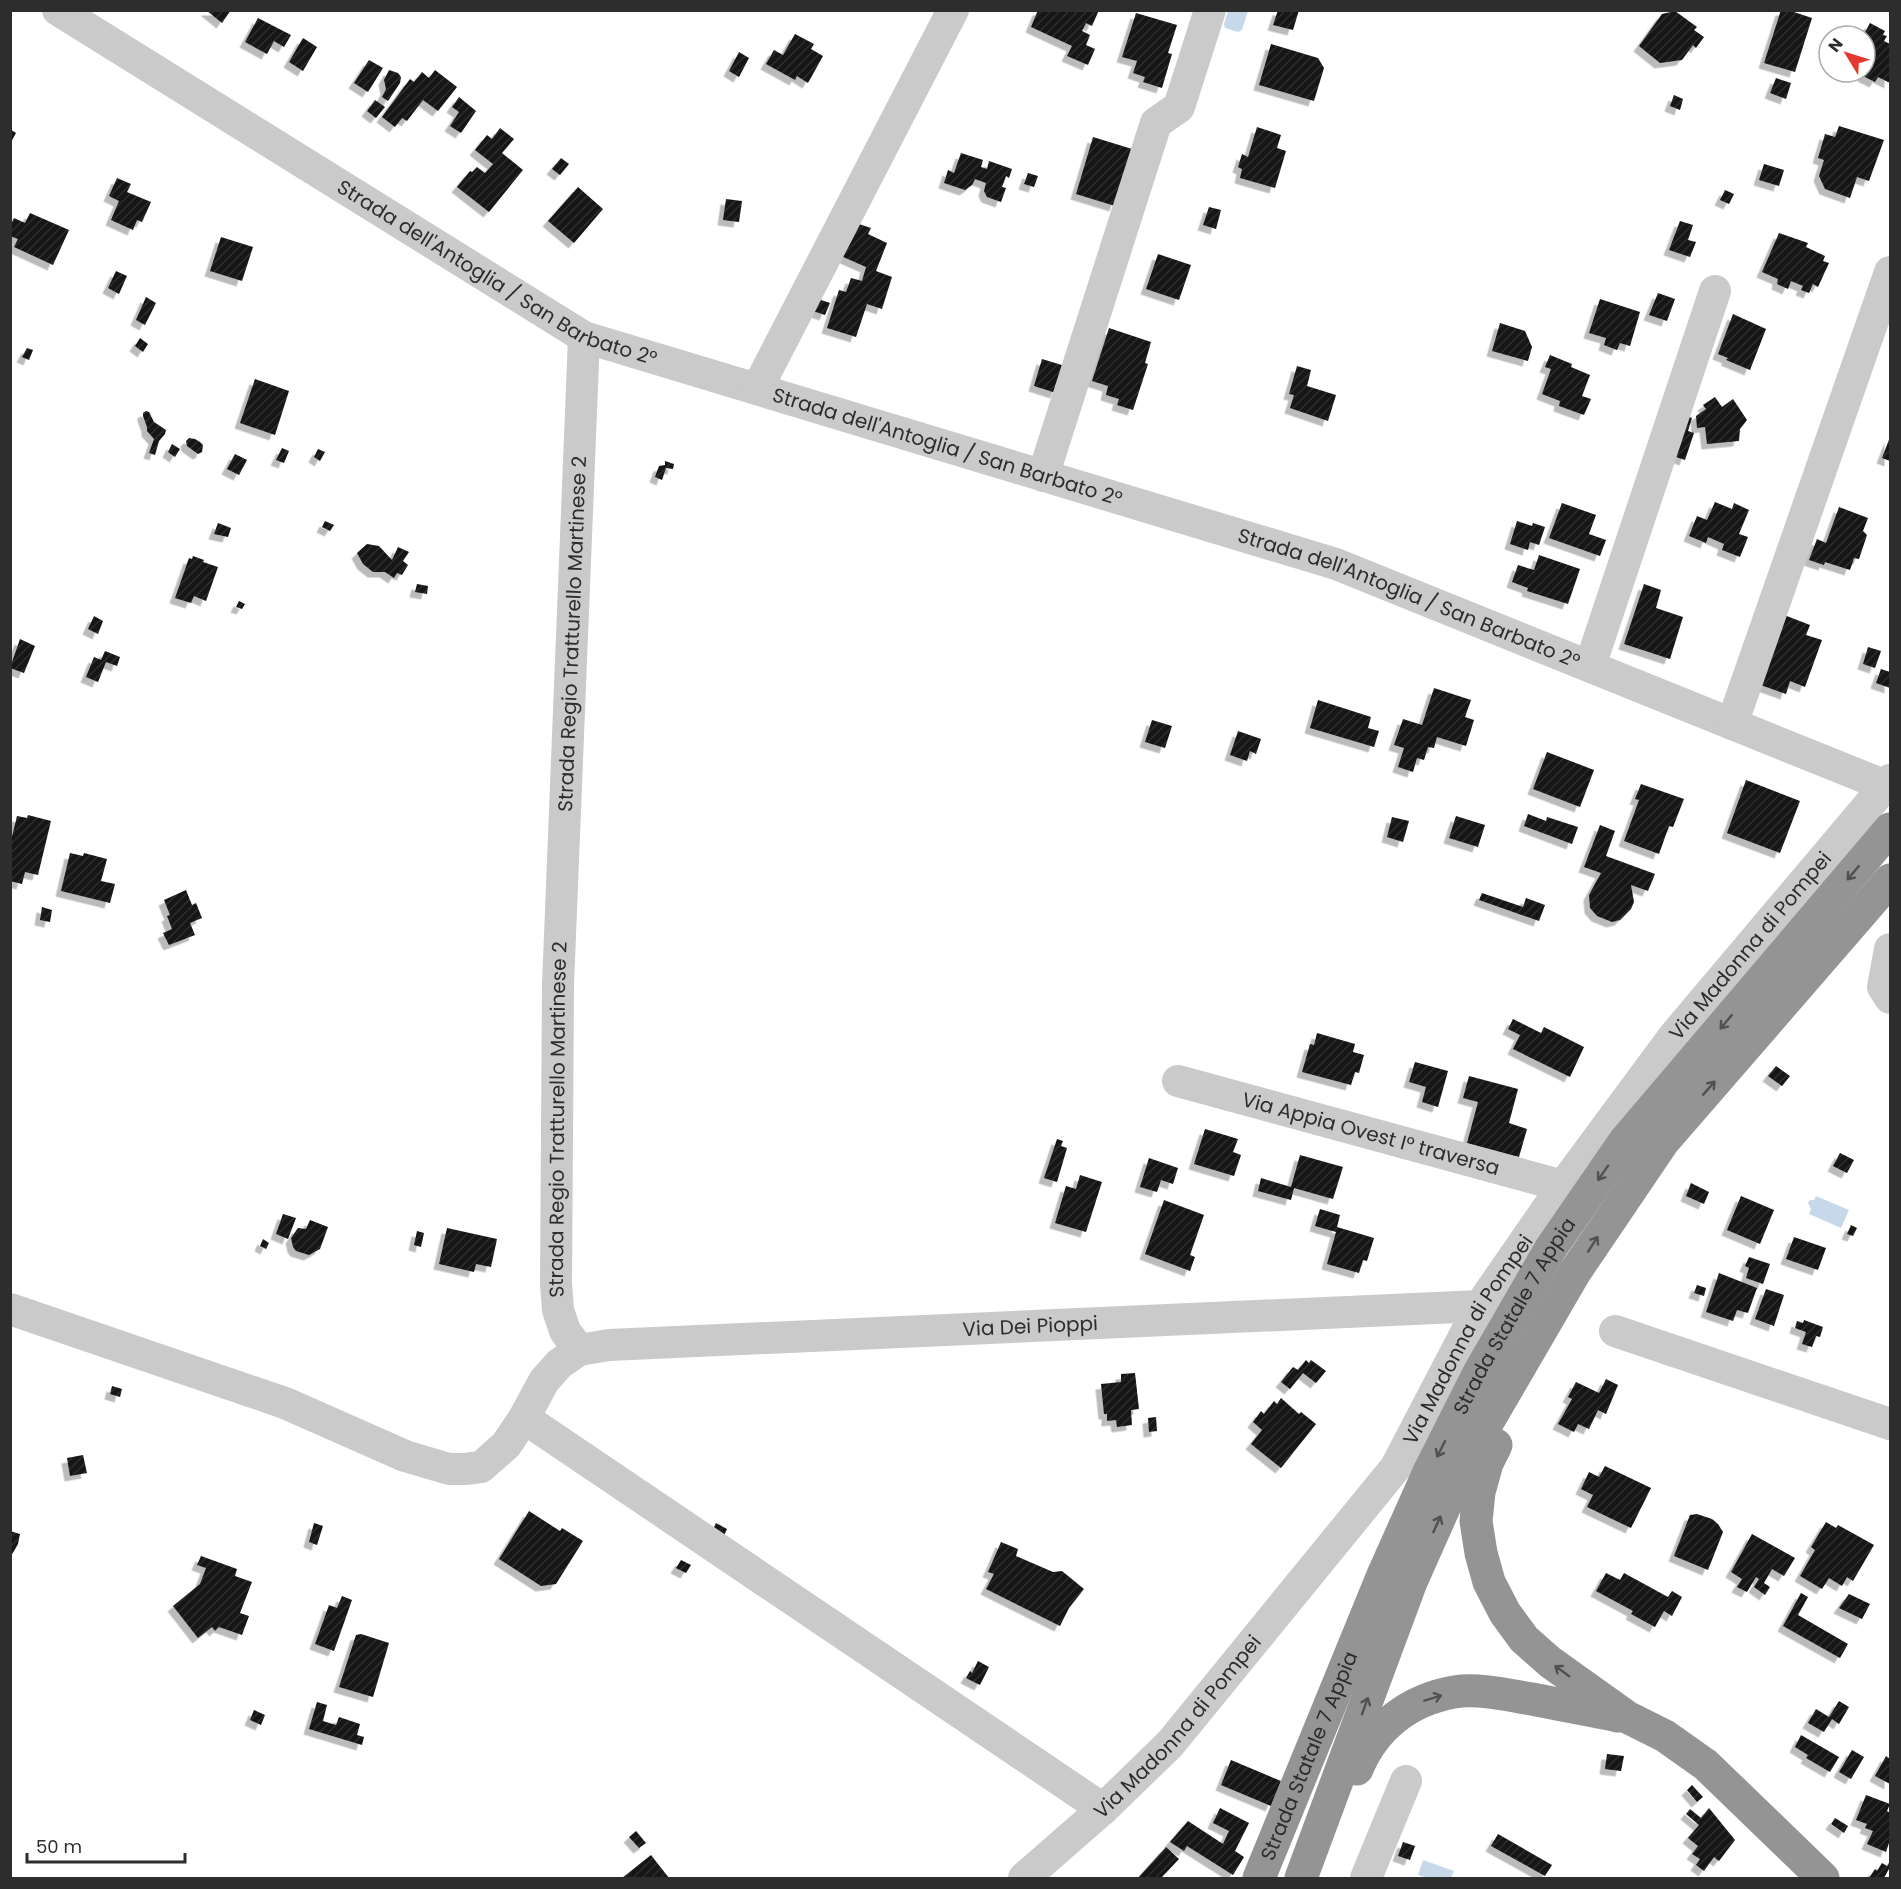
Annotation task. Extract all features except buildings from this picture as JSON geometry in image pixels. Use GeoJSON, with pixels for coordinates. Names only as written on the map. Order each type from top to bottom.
{"type":"FeatureCollection","features":[{"type":"Feature","properties":{"kind":"highway","name":"Strada Statale 7 Appia"},"geometry":{"type":"LineString","coordinates":[[1259,1878],[1383,1575],[1429,1472],[1480,1371],[1551,1248],[1624,1142],[1890,829]]}},
{"type":"Feature","properties":{"kind":"highway","name":"Strada Statale 7 Appia"},"geometry":{"type":"LineString","coordinates":[[1301,1878],[1411,1582],[1443,1510],[1479,1437],[1575,1272],[1663,1142],[1890,880]]}},
{"type":"Feature","properties":{"kind":"highway"},"geometry":{"type":"LineString","coordinates":[[1575,1272],[1556,1329],[1486,1463],[1479,1492],[1476,1521],[1489,1582],[1505,1613],[1524,1639],[1550,1662],[1627,1717],[1665,1736],[1706,1765],[1823,1878]]}},
{"type":"Feature","properties":{"kind":"highway"},"geometry":{"type":"LineString","coordinates":[[1312,1878],[1364,1751],[1386,1724],[1415,1704],[1455,1692],[1494,1692],[1627,1717]]}},
{"type":"Feature","properties":{"kind":"street","name":"Strada dell'Antoglia / San Barbato 2°"},"geometry":{"type":"LineString","coordinates":[[58,10],[584,337],[1336,564],[1732,724],[1888,783]]}},
{"type":"Feature","properties":{"kind":"street"},"geometry":{"type":"LineString","coordinates":[[757,389],[953,10]]}},
{"type":"Feature","properties":{"kind":"street"},"geometry":{"type":"LineString","coordinates":[[1043,476],[1156,123],[1179,107],[1210,10]]}},
{"type":"Feature","properties":{"kind":"street"},"geometry":{"type":"LineString","coordinates":[[1732,724],[1890,272]]}},
{"type":"Feature","properties":{"kind":"street"},"geometry":{"type":"LineString","coordinates":[[1590,666],[1715,291]]}},
{"type":"Feature","properties":{"kind":"street","name":"Strada Regio Tratturello Martinese 2"},"geometry":{"type":"LineString","coordinates":[[579,1350],[565,1331],[558,1310],[556,1272],[558,985],[584,337]]}},
{"type":"Feature","properties":{"kind":"street","name":"Via Madonna di Pompei"},"geometry":{"type":"LineString","coordinates":[[1024,1878],[1103,1809],[1170,1744],[1396,1467],[1480,1305],[1563,1186],[1674,1036],[1888,783]]}},
{"type":"Feature","properties":{"kind":"street"},"geometry":{"type":"LineString","coordinates":[[1890,949],[1883,987],[1890,998]]}},
{"type":"Feature","properties":{"kind":"street","name":"Via Appia Ovest I° traversa"},"geometry":{"type":"LineString","coordinates":[[1178,1081],[1563,1186]]}},
{"type":"Feature","properties":{"kind":"street","name":"Via Dei Pioppi"},"geometry":{"type":"LineString","coordinates":[[579,1350],[609,1345],[1480,1305]]}},
{"type":"Feature","properties":{"kind":"street"},"geometry":{"type":"LineString","coordinates":[[10,1309],[285,1403],[405,1456],[449,1469],[481,1467],[506,1445],[544,1381],[559,1364],[579,1350]]}},
{"type":"Feature","properties":{"kind":"street"},"geometry":{"type":"LineString","coordinates":[[1615,1331],[1890,1424]]}},
{"type":"Feature","properties":{"kind":"street"},"geometry":{"type":"LineString","coordinates":[[524,1418],[1103,1809]]}},
{"type":"Feature","properties":{"kind":"street"},"geometry":{"type":"LineString","coordinates":[[1366,1878],[1406,1781]]}},
{"type":"Feature","properties":{"kind":"water"},"geometry":{"type":"Polygon","coordinates":[[[1228,11],[1248,11],[1242,30],[1238,32],[1225,28],[1228,11]]]}},
{"type":"Feature","properties":{"kind":"water"},"geometry":{"type":"Polygon","coordinates":[[[1816,1196],[1849,1210],[1841,1228],[1809,1214],[1811,1209],[1808,1203],[1816,1196]]]}},
{"type":"Feature","properties":{"kind":"water"},"geometry":{"type":"Polygon","coordinates":[[[1423,1860],[1454,1871],[1451,1878],[1428,1878],[1418,1875],[1423,1860]]]}}]}
